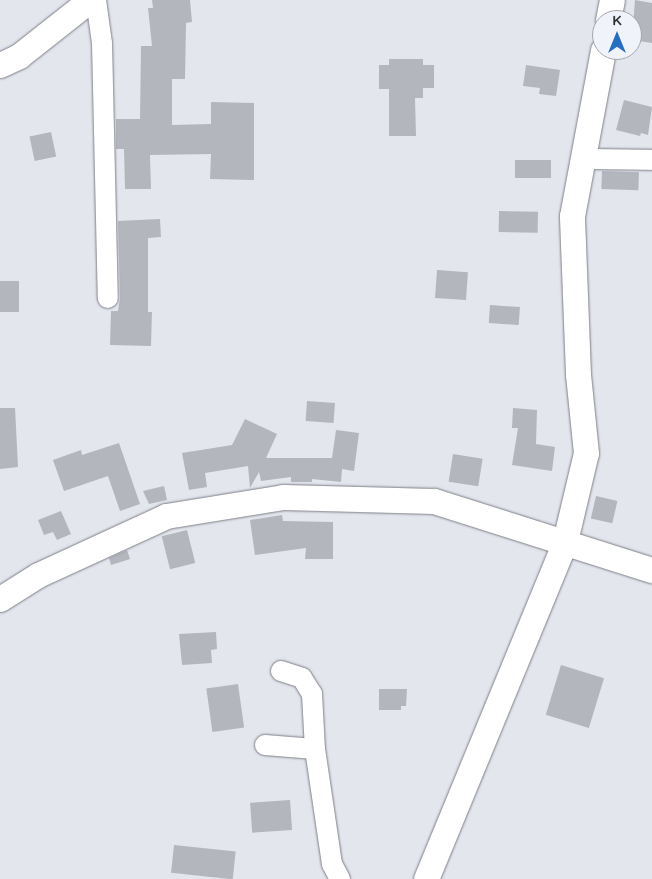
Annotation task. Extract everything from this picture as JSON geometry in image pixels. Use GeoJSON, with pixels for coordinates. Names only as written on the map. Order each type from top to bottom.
{"type":"FeatureCollection","features":[{"type":"Feature","properties":{"kind":"street"},"geometry":{"type":"LineString","coordinates":[[0,65],[19,56],[90,0]]}},
{"type":"Feature","properties":{"kind":"street"},"geometry":{"type":"LineString","coordinates":[[96,0],[102,43],[108,298]]}},
{"type":"Feature","properties":{"kind":"street"},"geometry":{"type":"LineString","coordinates":[[426,879],[565,541],[586,453],[578,374],[572,216],[601,60]]}},
{"type":"Feature","properties":{"kind":"street"},"geometry":{"type":"LineString","coordinates":[[583,159],[652,160]]}},
{"type":"Feature","properties":{"kind":"street"},"geometry":{"type":"LineString","coordinates":[[0,599],[38,575],[166,516],[283,496],[434,501],[652,570]]}},
{"type":"Feature","properties":{"kind":"street"},"geometry":{"type":"LineString","coordinates":[[281,671],[302,678],[312,694],[315,749],[332,864],[340,879]]}},
{"type":"Feature","properties":{"kind":"street"},"geometry":{"type":"LineString","coordinates":[[265,745],[315,749]]}},
{"type":"Feature","properties":{"kind":"building"},"geometry":{"type":"Polygon","coordinates":[[[152,0],[190,0],[192,22],[186,23],[185,79],[172,79],[172,125],[211,124],[211,102],[254,103],[254,180],[210,179],[211,154],[150,155],[151,189],[125,189],[124,149],[116,149],[116,119],[140,119],[141,46],[152,46],[148,8],[153,8],[152,0]]]}},
{"type":"Feature","properties":{"kind":"building"},"geometry":{"type":"Polygon","coordinates":[[[635,0],[652,3],[652,43],[642,42],[642,10],[634,10],[635,0]]]}},
{"type":"Feature","properties":{"kind":"building"},"geometry":{"type":"Polygon","coordinates":[[[389,59],[423,59],[423,65],[434,65],[434,88],[423,88],[423,98],[415,98],[416,136],[389,136],[389,89],[379,89],[379,65],[389,65],[389,59]]]}},
{"type":"Feature","properties":{"kind":"building"},"geometry":{"type":"Polygon","coordinates":[[[526,65],[560,70],[556,96],[539,94],[540,88],[523,86],[526,65]]]}},
{"type":"Feature","properties":{"kind":"building"},"geometry":{"type":"Polygon","coordinates":[[[624,100],[652,107],[648,135],[641,133],[640,136],[616,130],[624,100]]]}},
{"type":"Feature","properties":{"kind":"building"},"geometry":{"type":"Polygon","coordinates":[[[51,132],[56,156],[35,161],[29,137],[51,132]]]}},
{"type":"Feature","properties":{"kind":"building"},"geometry":{"type":"Polygon","coordinates":[[[515,160],[551,160],[551,178],[515,178],[515,160]]]}},
{"type":"Feature","properties":{"kind":"building"},"geometry":{"type":"Polygon","coordinates":[[[602,171],[639,172],[638,190],[601,189],[602,171]]]}},
{"type":"Feature","properties":{"kind":"building"},"geometry":{"type":"Polygon","coordinates":[[[499,211],[538,212],[538,233],[499,232],[499,211]]]}},
{"type":"Feature","properties":{"kind":"building"},"geometry":{"type":"Polygon","coordinates":[[[160,219],[161,237],[148,238],[148,312],[152,312],[151,346],[110,345],[111,311],[118,311],[120,298],[118,221],[160,219]]]}},
{"type":"Feature","properties":{"kind":"building"},"geometry":{"type":"Polygon","coordinates":[[[437,270],[468,272],[466,300],[435,298],[437,270]]]}},
{"type":"Feature","properties":{"kind":"building"},"geometry":{"type":"Polygon","coordinates":[[[0,281],[19,281],[19,312],[0,312],[0,281]]]}},
{"type":"Feature","properties":{"kind":"building"},"geometry":{"type":"Polygon","coordinates":[[[490,305],[520,307],[519,325],[489,323],[490,305]]]}},
{"type":"Feature","properties":{"kind":"building"},"geometry":{"type":"Polygon","coordinates":[[[307,401],[335,403],[334,423],[306,421],[307,401]]]}},
{"type":"Feature","properties":{"kind":"building"},"geometry":{"type":"Polygon","coordinates":[[[0,408],[15,408],[18,467],[0,469],[0,408]]]}},
{"type":"Feature","properties":{"kind":"building"},"geometry":{"type":"Polygon","coordinates":[[[513,408],[537,410],[536,444],[555,447],[552,471],[512,465],[518,428],[512,428],[513,408]]]}},
{"type":"Feature","properties":{"kind":"building"},"geometry":{"type":"Polygon","coordinates":[[[245,419],[277,434],[266,458],[332,458],[336,430],[359,433],[354,471],[342,469],[341,482],[312,479],[312,482],[291,482],[291,477],[261,481],[259,472],[250,488],[248,466],[205,473],[207,487],[189,490],[182,453],[232,445],[245,419]]]}},
{"type":"Feature","properties":{"kind":"building"},"geometry":{"type":"Polygon","coordinates":[[[119,443],[140,504],[120,511],[108,476],[64,491],[53,460],[81,450],[82,455],[119,443]]]}},
{"type":"Feature","properties":{"kind":"building"},"geometry":{"type":"Polygon","coordinates":[[[453,454],[483,459],[478,486],[449,482],[453,454]]]}},
{"type":"Feature","properties":{"kind":"building"},"geometry":{"type":"Polygon","coordinates":[[[164,486],[167,500],[149,504],[143,491],[164,486]]]}},
{"type":"Feature","properties":{"kind":"building"},"geometry":{"type":"Polygon","coordinates":[[[596,496],[617,501],[612,523],[591,518],[596,496]]]}},
{"type":"Feature","properties":{"kind":"building"},"geometry":{"type":"Polygon","coordinates":[[[61,511],[71,534],[57,540],[53,532],[44,535],[38,520],[61,511]]]}},
{"type":"Feature","properties":{"kind":"building"},"geometry":{"type":"Polygon","coordinates":[[[282,515],[283,521],[333,522],[333,559],[305,559],[306,548],[255,555],[250,520],[282,515]]]}},
{"type":"Feature","properties":{"kind":"building"},"geometry":{"type":"Polygon","coordinates":[[[187,530],[195,563],[170,569],[162,536],[187,530]]]}},
{"type":"Feature","properties":{"kind":"building"},"geometry":{"type":"Polygon","coordinates":[[[127,550],[130,559],[111,565],[109,558],[127,550]]]}},
{"type":"Feature","properties":{"kind":"building"},"geometry":{"type":"Polygon","coordinates":[[[216,632],[217,649],[211,650],[212,663],[182,665],[179,634],[216,632]]]}},
{"type":"Feature","properties":{"kind":"building"},"geometry":{"type":"Polygon","coordinates":[[[561,665],[604,678],[589,728],[546,715],[561,665]]]}},
{"type":"Feature","properties":{"kind":"building"},"geometry":{"type":"Polygon","coordinates":[[[238,684],[244,728],[212,732],[206,688],[238,684]]]}},
{"type":"Feature","properties":{"kind":"building"},"geometry":{"type":"Polygon","coordinates":[[[379,689],[407,689],[406,706],[401,706],[401,710],[379,710],[379,689]]]}},
{"type":"Feature","properties":{"kind":"building"},"geometry":{"type":"Polygon","coordinates":[[[290,800],[292,830],[252,833],[250,803],[290,800]]]}},
{"type":"Feature","properties":{"kind":"building"},"geometry":{"type":"Polygon","coordinates":[[[174,845],[236,851],[233,879],[171,873],[174,845]]]}}]}
